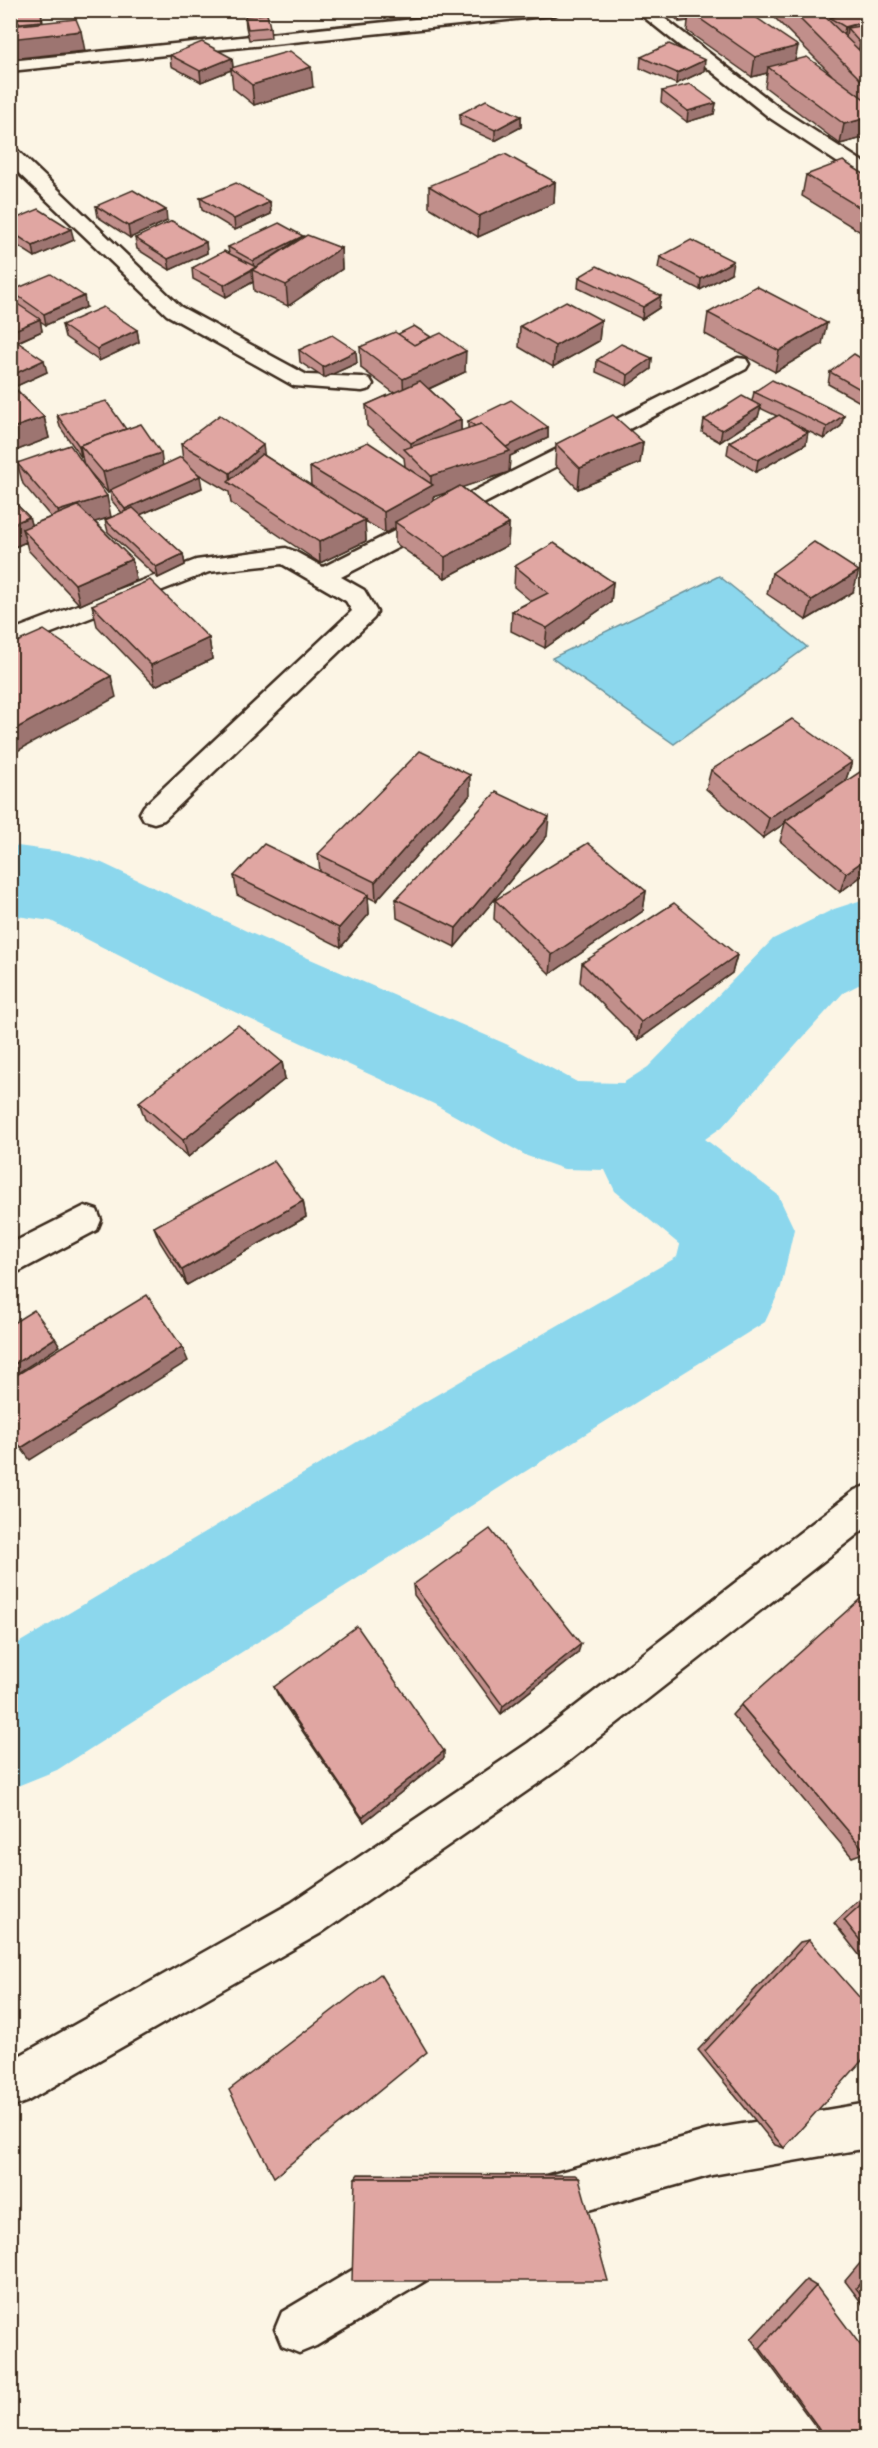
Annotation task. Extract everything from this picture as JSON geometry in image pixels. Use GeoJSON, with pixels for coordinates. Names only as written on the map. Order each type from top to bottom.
{"type":"FeatureCollection","features":[{"type":"Feature","properties":{"kind":"street"},"geometry":{"type":"LineString","coordinates":[[10,66],[555,10]]}},
{"type":"Feature","properties":{"kind":"street"},"geometry":{"type":"LineString","coordinates":[[643,10],[776,114],[867,174]]}},
{"type":"Feature","properties":{"kind":"street"},"geometry":{"type":"LineString","coordinates":[[10,154],[174,311],[302,381],[362,384]]}},
{"type":"Feature","properties":{"kind":"street"},"geometry":{"type":"LineString","coordinates":[[322,577],[738,364]]}},
{"type":"Feature","properties":{"kind":"street"},"geometry":{"type":"LineString","coordinates":[[10,640],[205,565],[286,556],[355,596],[365,612],[154,813]]}},
{"type":"Feature","properties":{"kind":"street"},"geometry":{"type":"LineString","coordinates":[[10,1261],[85,1220]]}},
{"type":"Feature","properties":{"kind":"street"},"geometry":{"type":"LineString","coordinates":[[10,2086],[306,1918],[542,1757],[867,1503]]}},
{"type":"Feature","properties":{"kind":"street"},"geometry":{"type":"LineString","coordinates":[[502,2211],[712,2152],[867,2125]]}},
{"type":"Feature","properties":{"kind":"street"},"geometry":{"type":"LineString","coordinates":[[299,2329],[451,2238]]}},
{"type":"Feature","properties":{"kind":"water"},"geometry":{"type":"Polygon","coordinates":[[[719,576],[807,647],[674,744],[552,658],[719,576]]]}},
{"type":"Feature","properties":{"kind":"building"},"geometry":{"type":"Polygon","coordinates":[[[41,10],[42,21],[10,24],[10,11],[41,10]]]}},
{"type":"Feature","properties":{"kind":"building"},"geometry":{"type":"Polygon","coordinates":[[[745,10],[798,46],[755,57],[689,11],[745,10]]]}},
{"type":"Feature","properties":{"kind":"building"},"geometry":{"type":"Polygon","coordinates":[[[791,10],[818,10],[867,58],[867,86],[791,10]]]}},
{"type":"Feature","properties":{"kind":"building"},"geometry":{"type":"Polygon","coordinates":[[[856,10],[867,11],[867,21],[845,27],[830,18],[856,10]]]}},
{"type":"Feature","properties":{"kind":"building"},"geometry":{"type":"Polygon","coordinates":[[[267,14],[270,27],[248,29],[245,16],[267,14]]]}},
{"type":"Feature","properties":{"kind":"building"},"geometry":{"type":"Polygon","coordinates":[[[76,19],[81,31],[10,39],[10,26],[76,19]]]}},
{"type":"Feature","properties":{"kind":"building"},"geometry":{"type":"Polygon","coordinates":[[[867,25],[867,41],[860,43],[847,28],[867,25]]]}},
{"type":"Feature","properties":{"kind":"building"},"geometry":{"type":"Polygon","coordinates":[[[202,42],[232,58],[200,71],[170,55],[202,42]]]}},
{"type":"Feature","properties":{"kind":"building"},"geometry":{"type":"Polygon","coordinates":[[[669,44],[705,60],[677,73],[641,57],[669,44]]]}},
{"type":"Feature","properties":{"kind":"building"},"geometry":{"type":"Polygon","coordinates":[[[290,51],[311,67],[252,85],[231,68],[290,51]]]}},
{"type":"Feature","properties":{"kind":"building"},"geometry":{"type":"Polygon","coordinates":[[[807,57],[867,101],[867,118],[844,124],[768,67],[807,57]]]}},
{"type":"Feature","properties":{"kind":"building"},"geometry":{"type":"Polygon","coordinates":[[[690,84],[716,103],[688,111],[662,91],[690,84]]]}},
{"type":"Feature","properties":{"kind":"building"},"geometry":{"type":"Polygon","coordinates":[[[486,100],[521,116],[495,130],[460,114],[486,100]]]}},
{"type":"Feature","properties":{"kind":"building"},"geometry":{"type":"Polygon","coordinates":[[[505,154],[555,182],[479,216],[429,186],[505,154]]]}},
{"type":"Feature","properties":{"kind":"building"},"geometry":{"type":"Polygon","coordinates":[[[843,161],[867,176],[867,212],[806,175],[843,161]]]}},
{"type":"Feature","properties":{"kind":"building"},"geometry":{"type":"Polygon","coordinates":[[[236,183],[270,202],[234,219],[200,198],[236,183]]]}},
{"type":"Feature","properties":{"kind":"building"},"geometry":{"type":"Polygon","coordinates":[[[133,190],[166,210],[128,226],[96,206],[133,190]]]}},
{"type":"Feature","properties":{"kind":"building"},"geometry":{"type":"Polygon","coordinates":[[[39,209],[71,229],[33,246],[10,231],[10,221],[39,209]]]}},
{"type":"Feature","properties":{"kind":"building"},"geometry":{"type":"Polygon","coordinates":[[[172,221],[206,242],[168,259],[135,238],[172,221]]]}},
{"type":"Feature","properties":{"kind":"building"},"geometry":{"type":"Polygon","coordinates":[[[279,223],[303,236],[253,261],[228,247],[279,223]]]}},
{"type":"Feature","properties":{"kind":"building"},"geometry":{"type":"Polygon","coordinates":[[[307,235],[341,248],[286,285],[252,270],[307,235]]]}},
{"type":"Feature","properties":{"kind":"building"},"geometry":{"type":"Polygon","coordinates":[[[691,240],[733,261],[701,279],[660,257],[691,240]]]}},
{"type":"Feature","properties":{"kind":"building"},"geometry":{"type":"Polygon","coordinates":[[[224,251],[256,267],[224,285],[192,268],[224,251]]]}},
{"type":"Feature","properties":{"kind":"building"},"geometry":{"type":"Polygon","coordinates":[[[597,266],[661,296],[643,307],[579,277],[597,266]]]}},
{"type":"Feature","properties":{"kind":"building"},"geometry":{"type":"Polygon","coordinates":[[[51,274],[84,296],[44,314],[11,291],[51,274]]]}},
{"type":"Feature","properties":{"kind":"building"},"geometry":{"type":"Polygon","coordinates":[[[756,286],[827,323],[779,351],[708,313],[756,286]]]}},
{"type":"Feature","properties":{"kind":"building"},"geometry":{"type":"Polygon","coordinates":[[[10,299],[40,319],[10,332],[10,299]]]}},
{"type":"Feature","properties":{"kind":"building"},"geometry":{"type":"Polygon","coordinates":[[[566,301],[601,320],[555,346],[520,326],[566,301]]]}},
{"type":"Feature","properties":{"kind":"building"},"geometry":{"type":"Polygon","coordinates":[[[103,307],[137,330],[97,349],[62,325],[103,307]]]}},
{"type":"Feature","properties":{"kind":"building"},"geometry":{"type":"Polygon","coordinates":[[[414,326],[431,337],[414,345],[398,334],[414,326]]]}},
{"type":"Feature","properties":{"kind":"building"},"geometry":{"type":"Polygon","coordinates":[[[395,332],[414,345],[441,333],[466,351],[403,379],[360,347],[395,332]]]}},
{"type":"Feature","properties":{"kind":"building"},"geometry":{"type":"Polygon","coordinates":[[[332,335],[356,351],[323,367],[299,350],[332,335]]]}},
{"type":"Feature","properties":{"kind":"building"},"geometry":{"type":"Polygon","coordinates":[[[10,337],[44,360],[10,376],[10,337]]]}},
{"type":"Feature","properties":{"kind":"building"},"geometry":{"type":"Polygon","coordinates":[[[621,344],[652,358],[628,375],[597,360],[621,344]]]}},
{"type":"Feature","properties":{"kind":"building"},"geometry":{"type":"Polygon","coordinates":[[[854,354],[867,362],[867,393],[830,372],[854,354]]]}},
{"type":"Feature","properties":{"kind":"building"},"geometry":{"type":"Polygon","coordinates":[[[772,380],[844,415],[827,427],[754,392],[772,380]]]}},
{"type":"Feature","properties":{"kind":"building"},"geometry":{"type":"Polygon","coordinates":[[[420,381],[461,419],[411,443],[366,405],[420,381]]]}},
{"type":"Feature","properties":{"kind":"building"},"geometry":{"type":"Polygon","coordinates":[[[10,384],[44,417],[10,429],[10,384]]]}},
{"type":"Feature","properties":{"kind":"building"},"geometry":{"type":"Polygon","coordinates":[[[742,396],[761,406],[722,430],[704,420],[742,396]]]}},
{"type":"Feature","properties":{"kind":"building"},"geometry":{"type":"Polygon","coordinates":[[[511,400],[548,427],[506,447],[481,424],[475,426],[468,421],[511,400]]]}},
{"type":"Feature","properties":{"kind":"building"},"geometry":{"type":"Polygon","coordinates":[[[106,401],[126,429],[79,446],[57,415],[106,401]]]}},
{"type":"Feature","properties":{"kind":"building"},"geometry":{"type":"Polygon","coordinates":[[[220,415],[263,445],[230,473],[181,444],[220,415]]]}},
{"type":"Feature","properties":{"kind":"building"},"geometry":{"type":"Polygon","coordinates":[[[613,415],[643,442],[580,468],[556,444],[613,415]]]}},
{"type":"Feature","properties":{"kind":"building"},"geometry":{"type":"Polygon","coordinates":[[[779,415],[808,432],[758,460],[729,442],[779,415]]]}},
{"type":"Feature","properties":{"kind":"building"},"geometry":{"type":"Polygon","coordinates":[[[141,424],[161,453],[103,472],[80,445],[141,424]]]}},
{"type":"Feature","properties":{"kind":"building"},"geometry":{"type":"Polygon","coordinates":[[[481,424],[510,451],[431,476],[404,449],[481,424]]]}},
{"type":"Feature","properties":{"kind":"building"},"geometry":{"type":"Polygon","coordinates":[[[368,442],[433,485],[384,512],[310,467],[368,442]]]}},
{"type":"Feature","properties":{"kind":"building"},"geometry":{"type":"Polygon","coordinates":[[[70,445],[107,496],[58,511],[17,463],[70,445]]]}},
{"type":"Feature","properties":{"kind":"building"},"geometry":{"type":"Polygon","coordinates":[[[262,454],[365,520],[319,542],[228,482],[262,454]]]}},
{"type":"Feature","properties":{"kind":"building"},"geometry":{"type":"Polygon","coordinates":[[[181,457],[200,476],[125,509],[110,490],[181,457]]]}},
{"type":"Feature","properties":{"kind":"building"},"geometry":{"type":"Polygon","coordinates":[[[460,486],[509,524],[445,557],[395,522],[460,486]]]}},
{"type":"Feature","properties":{"kind":"building"},"geometry":{"type":"Polygon","coordinates":[[[10,498],[29,517],[10,525],[10,498]]]}},
{"type":"Feature","properties":{"kind":"building"},"geometry":{"type":"Polygon","coordinates":[[[78,506],[132,559],[75,584],[22,529],[78,506]]]}},
{"type":"Feature","properties":{"kind":"building"},"geometry":{"type":"Polygon","coordinates":[[[133,508],[183,554],[156,567],[105,520],[133,508]]]}},
{"type":"Feature","properties":{"kind":"building"},"geometry":{"type":"Polygon","coordinates":[[[814,542],[859,571],[812,600],[772,573],[814,542]]]}},
{"type":"Feature","properties":{"kind":"building"},"geometry":{"type":"Polygon","coordinates":[[[554,543],[613,582],[547,628],[512,611],[548,593],[515,566],[554,543]]]}},
{"type":"Feature","properties":{"kind":"building"},"geometry":{"type":"Polygon","coordinates":[[[150,580],[209,638],[151,665],[92,605],[150,580]]]}},
{"type":"Feature","properties":{"kind":"building"},"geometry":{"type":"Polygon","coordinates":[[[44,630],[111,676],[10,732],[10,645],[44,630]]]}},
{"type":"Feature","properties":{"kind":"building"},"geometry":{"type":"Polygon","coordinates":[[[792,719],[852,762],[769,818],[711,770],[792,719]]]}},
{"type":"Feature","properties":{"kind":"building"},"geometry":{"type":"Polygon","coordinates":[[[420,751],[470,775],[375,882],[318,854],[420,751]]]}},
{"type":"Feature","properties":{"kind":"building"},"geometry":{"type":"Polygon","coordinates":[[[866,768],[867,858],[846,873],[785,821],[866,768]]]}},
{"type":"Feature","properties":{"kind":"building"},"geometry":{"type":"Polygon","coordinates":[[[496,792],[549,817],[456,928],[396,899],[496,792]]]}},
{"type":"Feature","properties":{"kind":"building"},"geometry":{"type":"Polygon","coordinates":[[[588,843],[646,891],[552,955],[495,900],[588,843]]]}},
{"type":"Feature","properties":{"kind":"building"},"geometry":{"type":"Polygon","coordinates":[[[264,844],[368,895],[339,928],[234,876],[264,844]]]}},
{"type":"Feature","properties":{"kind":"building"},"geometry":{"type":"Polygon","coordinates":[[[674,903],[737,955],[641,1022],[582,963],[674,903]]]}},
{"type":"Feature","properties":{"kind":"building"},"geometry":{"type":"Polygon","coordinates":[[[238,1025],[282,1062],[183,1140],[139,1102],[238,1025]]]}},
{"type":"Feature","properties":{"kind":"building"},"geometry":{"type":"Polygon","coordinates":[[[274,1161],[303,1201],[182,1270],[154,1227],[274,1161]]]}},
{"type":"Feature","properties":{"kind":"building"},"geometry":{"type":"Polygon","coordinates":[[[147,1295],[182,1347],[21,1448],[10,1431],[10,1379],[147,1295]]]}},
{"type":"Feature","properties":{"kind":"building"},"geometry":{"type":"Polygon","coordinates":[[[34,1310],[55,1338],[10,1367],[10,1325],[34,1310]]]}},
{"type":"Feature","properties":{"kind":"building"},"geometry":{"type":"Polygon","coordinates":[[[490,1529],[581,1644],[503,1706],[413,1585],[490,1529]]]}},
{"type":"Feature","properties":{"kind":"building"},"geometry":{"type":"Polygon","coordinates":[[[867,1593],[867,1850],[866,1852],[741,1705],[867,1593]]]}},
{"type":"Feature","properties":{"kind":"building"},"geometry":{"type":"Polygon","coordinates":[[[357,1626],[444,1751],[362,1817],[274,1687],[357,1626]]]}},
{"type":"Feature","properties":{"kind":"building"},"geometry":{"type":"Polygon","coordinates":[[[867,1899],[867,1949],[844,1920],[867,1899]]]}},
{"type":"Feature","properties":{"kind":"building"},"geometry":{"type":"Polygon","coordinates":[[[809,1940],[867,2006],[867,2055],[784,2148],[705,2051],[809,1940]]]}},
{"type":"Feature","properties":{"kind":"building"},"geometry":{"type":"Polygon","coordinates":[[[380,1974],[427,2052],[274,2177],[229,2090],[380,1974]]]}},
{"type":"Feature","properties":{"kind":"building"},"geometry":{"type":"Polygon","coordinates":[[[355,2178],[579,2178],[608,2281],[352,2281],[355,2178]]]}},
{"type":"Feature","properties":{"kind":"building"},"geometry":{"type":"Polygon","coordinates":[[[867,2275],[867,2302],[856,2288],[867,2275]]]}},
{"type":"Feature","properties":{"kind":"building"},"geometry":{"type":"Polygon","coordinates":[[[816,2286],[867,2354],[867,2428],[859,2438],[826,2438],[760,2348],[816,2286]]]}},
{"type":"Feature","properties":{"kind":"waterway"},"geometry":{"type":"LineString","coordinates":[[10,880],[69,888],[220,962],[470,1074],[564,1125],[640,1127]]}},
{"type":"Feature","properties":{"kind":"waterway"},"geometry":{"type":"LineString","coordinates":[[640,1127],[685,1097],[808,966],[868,935]]}},
{"type":"Feature","properties":{"kind":"waterway"},"geometry":{"type":"LineString","coordinates":[[10,1723],[468,1441],[725,1287],[739,1229],[653,1159],[640,1127]]}}]}
